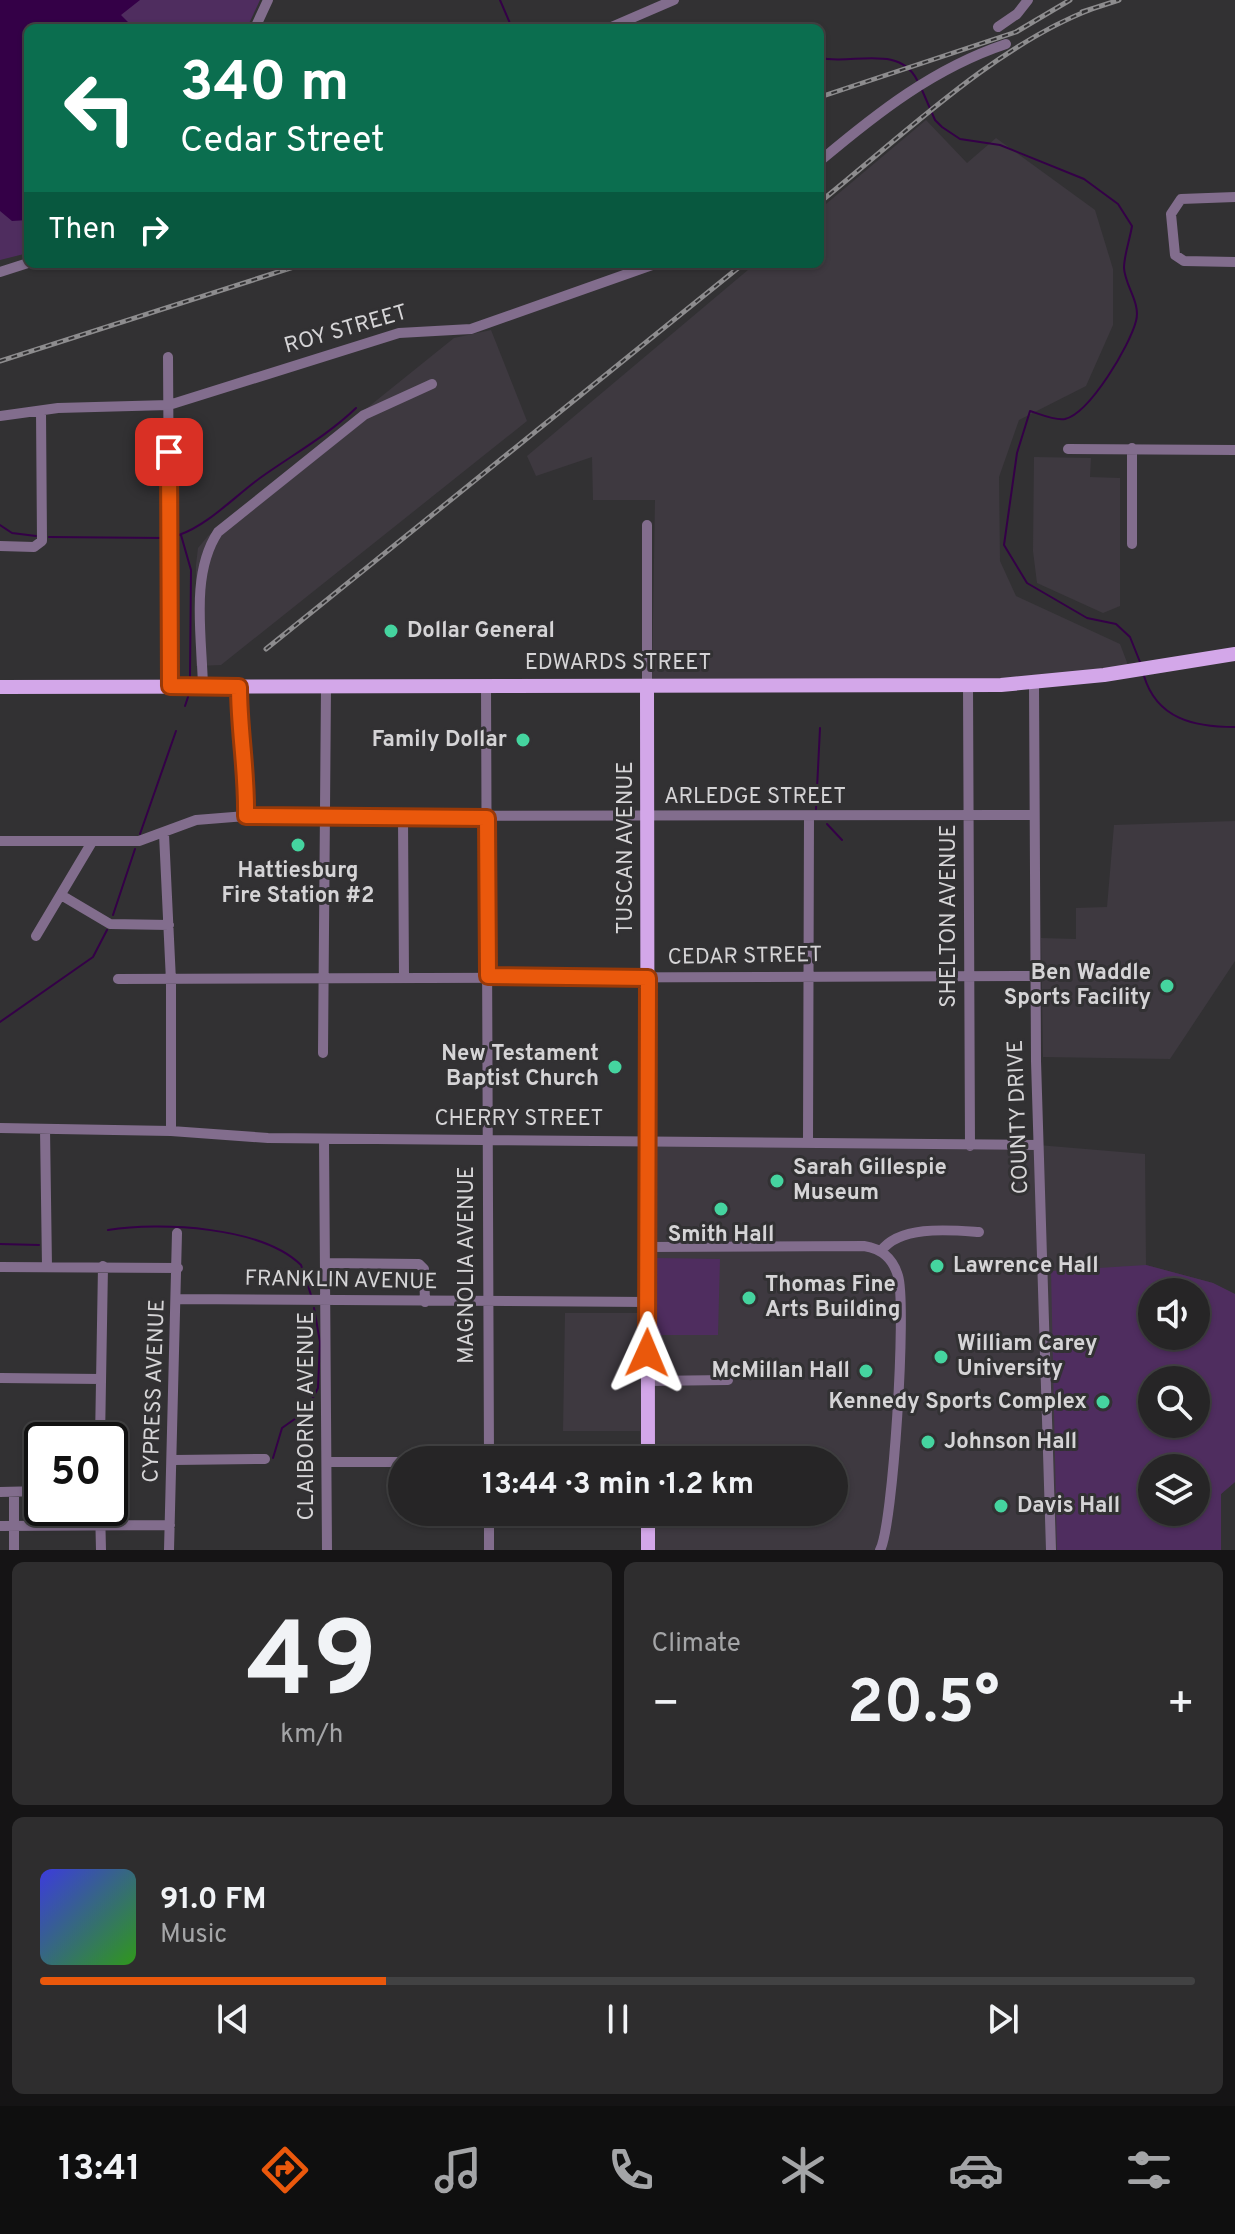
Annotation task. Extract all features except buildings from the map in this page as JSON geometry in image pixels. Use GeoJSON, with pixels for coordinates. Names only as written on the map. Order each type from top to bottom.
{"type":"FeatureCollection","features":[{"type":"Feature","properties":{"kind":"main road","name":"EDWARDS STREET"},"geometry":{"type":"LineString","coordinates":[[0,687],[968,685],[1034,683],[1235,654]]}},
{"type":"Feature","properties":{"kind":"main road","name":"TUSCAN AVENUE"},"geometry":{"type":"LineString","coordinates":[[647,686],[648,1446]]}},
{"type":"Feature","properties":{"kind":"main road"},"geometry":{"type":"LineString","coordinates":[[648,1526],[648,1550]]}},
{"type":"Feature","properties":{"kind":"street"},"geometry":{"type":"LineString","coordinates":[[257,24],[268,0]]}},
{"type":"Feature","properties":{"kind":"street"},"geometry":{"type":"LineString","coordinates":[[618,24],[674,0]]}},
{"type":"Feature","properties":{"kind":"street"},"geometry":{"type":"LineString","coordinates":[[998,27],[1017,14],[1028,0]]}},
{"type":"Feature","properties":{"kind":"street"},"geometry":{"type":"LineString","coordinates":[[824,158],[903,95],[964,58],[1006,44]]}},
{"type":"Feature","properties":{"kind":"street"},"geometry":{"type":"LineString","coordinates":[[1235,197],[1181,199],[1171,214],[1171,237],[1175,255],[1184,261],[1235,262]]}},
{"type":"Feature","properties":{"kind":"street"},"geometry":{"type":"LineString","coordinates":[[0,272],[24,264]]}},
{"type":"Feature","properties":{"kind":"street","name":"ROY STREET"},"geometry":{"type":"LineString","coordinates":[[0,416],[169,405],[399,333],[471,329],[644,268]]}},
{"type":"Feature","properties":{"kind":"street"},"geometry":{"type":"LineString","coordinates":[[168,357],[170,686]]}},
{"type":"Feature","properties":{"kind":"street"},"geometry":{"type":"LineString","coordinates":[[203,687],[202,575],[205,551],[218,532],[364,415],[432,384]]}},
{"type":"Feature","properties":{"kind":"street"},"geometry":{"type":"LineString","coordinates":[[0,546],[41,544],[41,411]]}},
{"type":"Feature","properties":{"kind":"street"},"geometry":{"type":"LineString","coordinates":[[1132,448],[1132,544]]}},
{"type":"Feature","properties":{"kind":"street"},"geometry":{"type":"LineString","coordinates":[[1068,449],[1235,450]]}},
{"type":"Feature","properties":{"kind":"street","name":"TUSCAN AVENUE"},"geometry":{"type":"LineString","coordinates":[[647,525],[647,686]]}},
{"type":"Feature","properties":{"kind":"street","name":"COUNTY DRIVE"},"geometry":{"type":"LineString","coordinates":[[1034,683],[1038,1145],[1043,1208],[1051,1550]]}},
{"type":"Feature","properties":{"kind":"street","name":"SHELTON AVENUE"},"geometry":{"type":"LineString","coordinates":[[968,685],[970,1146]]}},
{"type":"Feature","properties":{"kind":"street","name":"MAGNOLIA AVENUE"},"geometry":{"type":"LineString","coordinates":[[486,686],[489,1446]]}},
{"type":"Feature","properties":{"kind":"street"},"geometry":{"type":"LineString","coordinates":[[239,687],[239,726],[246,771],[246,816]]}},
{"type":"Feature","properties":{"kind":"street"},"geometry":{"type":"LineString","coordinates":[[323,1053],[326,687]]}},
{"type":"Feature","properties":{"kind":"street","name":"ARLEDGE STREET"},"geometry":{"type":"LineString","coordinates":[[0,841],[139,841],[196,820],[246,816],[968,818],[1034,815]]}},
{"type":"Feature","properties":{"kind":"street"},"geometry":{"type":"LineString","coordinates":[[808,1143],[809,816]]}},
{"type":"Feature","properties":{"kind":"street"},"geometry":{"type":"LineString","coordinates":[[403,818],[404,976]]}},
{"type":"Feature","properties":{"kind":"street"},"geometry":{"type":"LineString","coordinates":[[164,834],[171,981],[171,1131]]}},
{"type":"Feature","properties":{"kind":"street"},"geometry":{"type":"LineString","coordinates":[[36,936],[92,842]]}},
{"type":"Feature","properties":{"kind":"street"},"geometry":{"type":"LineString","coordinates":[[61,895],[110,924],[169,925]]}},
{"type":"Feature","properties":{"kind":"street","name":"CEDAR STREET"},"geometry":{"type":"LineString","coordinates":[[118,979],[1035,976]]}},
{"type":"Feature","properties":{"kind":"street","name":"CHERRY STREET"},"geometry":{"type":"LineString","coordinates":[[0,1128],[171,1131],[324,1139],[648,1139],[1038,1145]]}},
{"type":"Feature","properties":{"kind":"street"},"geometry":{"type":"LineString","coordinates":[[45,1129],[47,1267]]}},
{"type":"Feature","properties":{"kind":"street","name":"CLAIBORNE AVENUE"},"geometry":{"type":"LineString","coordinates":[[324,1139],[327,1550]]}},
{"type":"Feature","properties":{"kind":"street"},"geometry":{"type":"LineString","coordinates":[[881,1251],[885,1245],[923,1232],[979,1232]]}},
{"type":"Feature","properties":{"kind":"street","name":"CYPRESS AVENUE"},"geometry":{"type":"LineString","coordinates":[[169,1550],[174,1460],[177,1233]]}},
{"type":"Feature","properties":{"kind":"street"},"geometry":{"type":"LineString","coordinates":[[648,1247],[864,1246],[881,1251],[892,1261],[898,1275],[902,1331],[891,1508],[885,1547]]}},
{"type":"Feature","properties":{"kind":"street"},"geometry":{"type":"LineString","coordinates":[[325,1263],[419,1264],[424,1269],[425,1302]]}},
{"type":"Feature","properties":{"kind":"street"},"geometry":{"type":"LineString","coordinates":[[100,1422],[103,1266]]}},
{"type":"Feature","properties":{"kind":"street"},"geometry":{"type":"LineString","coordinates":[[0,1267],[178,1268]]}},
{"type":"Feature","properties":{"kind":"street","name":"FRANKLIN AVENUE"},"geometry":{"type":"LineString","coordinates":[[178,1299],[648,1302]]}},
{"type":"Feature","properties":{"kind":"street"},"geometry":{"type":"LineString","coordinates":[[0,1378],[101,1379]]}},
{"type":"Feature","properties":{"kind":"street"},"geometry":{"type":"LineString","coordinates":[[647,1381],[728,1380]]}},
{"type":"Feature","properties":{"kind":"street"},"geometry":{"type":"LineString","coordinates":[[174,1460],[265,1459]]}},
{"type":"Feature","properties":{"kind":"street"},"geometry":{"type":"LineString","coordinates":[[327,1462],[388,1462]]}},
{"type":"Feature","properties":{"kind":"street"},"geometry":{"type":"LineString","coordinates":[[0,1492],[24,1492]]}},
{"type":"Feature","properties":{"kind":"street"},"geometry":{"type":"LineString","coordinates":[[14,1492],[14,1550]]}},
{"type":"Feature","properties":{"kind":"street"},"geometry":{"type":"LineString","coordinates":[[128,1526],[170,1525]]}},
{"type":"Feature","properties":{"kind":"street"},"geometry":{"type":"LineString","coordinates":[[0,1526],[24,1526]]}},
{"type":"Feature","properties":{"kind":"street"},"geometry":{"type":"LineString","coordinates":[[101,1550],[102,1526]]}},
{"type":"Feature","properties":{"kind":"street"},"geometry":{"type":"LineString","coordinates":[[489,1526],[489,1550]]}},
{"type":"Feature","properties":{"kind":"shaded area"},"geometry":{"type":"Polygon","coordinates":[[[0,0],[260,0],[249,24],[24,24],[24,254],[0,260],[0,0]]]}},
{"type":"Feature","properties":{"kind":"shaded area"},"geometry":{"type":"Polygon","coordinates":[[[0,0],[140,0],[121,15],[130,24],[24,24],[24,220],[12,221],[0,211],[0,0]]]}},
{"type":"Feature","properties":{"kind":"shaded area"},"geometry":{"type":"Polygon","coordinates":[[[926,120],[967,163],[996,138],[1095,210],[1113,269],[1113,325],[1086,386],[1019,420],[999,477],[1000,561],[1016,596],[1120,644],[1128,665],[1023,679],[652,680],[655,500],[593,500],[592,457],[536,476],[527,456],[750,268],[824,268],[824,206],[926,120]]]}},
{"type":"Feature","properties":{"kind":"shaded area"},"geometry":{"type":"Polygon","coordinates":[[[491,330],[527,421],[221,665],[196,666],[196,565],[198,548],[208,536],[454,338],[491,330]]]}},
{"type":"Feature","properties":{"kind":"shaded area"},"geometry":{"type":"Polygon","coordinates":[[[1034,457],[1091,458],[1090,477],[1120,478],[1120,606],[1103,613],[1037,583],[1033,551],[1034,457]]]}},
{"type":"Feature","properties":{"kind":"shaded area"},"geometry":{"type":"Polygon","coordinates":[[[1235,821],[1235,961],[1170,1059],[1043,1057],[1041,938],[1076,939],[1076,908],[1107,907],[1114,825],[1235,821]]]}},
{"type":"Feature","properties":{"kind":"shaded area","name":"William Carey University"},"geometry":{"type":"Polygon","coordinates":[[[648,1139],[1038,1145],[1145,1154],[1146,1265],[1194,1278],[1138,1278],[1138,1350],[1210,1350],[1210,1282],[1235,1294],[1235,1482],[1221,1494],[1221,1550],[648,1550],[648,1526],[848,1526],[848,1446],[648,1446],[648,1139]]]}},
{"type":"Feature","properties":{"kind":"shaded area"},"geometry":{"type":"Polygon","coordinates":[[[657,1258],[720,1259],[718,1335],[657,1335],[657,1258]]]}},
{"type":"Feature","properties":{"kind":"shaded area","name":"Kennedy Sports Complex"},"geometry":{"type":"Polygon","coordinates":[[[1146,1265],[1194,1278],[1138,1278],[1138,1350],[1210,1350],[1210,1282],[1235,1294],[1235,1482],[1221,1494],[1221,1550],[1057,1550],[1051,1271],[1146,1265]]]}},
{"type":"Feature","properties":{"kind":"shaded area"},"geometry":{"type":"Polygon","coordinates":[[[565,1313],[640,1313],[640,1431],[563,1431],[565,1313]]]}},
{"type":"Feature","properties":{"kind":"waterway"},"geometry":{"type":"LineString","coordinates":[[500,0],[510,24]]}},
{"type":"Feature","properties":{"kind":"waterway"},"geometry":{"type":"LineString","coordinates":[[824,58],[887,59],[899,62],[917,80]]}},
{"type":"Feature","properties":{"kind":"waterway"},"geometry":{"type":"LineString","coordinates":[[922,90],[935,120],[960,139],[1000,145],[1084,179],[1118,204],[1132,226],[1124,268],[1137,314],[1132,332],[1108,377],[1075,414],[1061,419],[1030,411],[1017,453],[1004,545],[1027,583],[1087,618],[1116,624],[1130,637],[1140,662]]}},
{"type":"Feature","properties":{"kind":"waterway"},"geometry":{"type":"LineString","coordinates":[[179,535],[211,518],[356,408]]}},
{"type":"Feature","properties":{"kind":"waterway"},"geometry":{"type":"LineString","coordinates":[[0,525],[12,533],[36,536]]}},
{"type":"Feature","properties":{"kind":"waterway"},"geometry":{"type":"LineString","coordinates":[[181,535],[191,570],[190,676]]}},
{"type":"Feature","properties":{"kind":"waterway"},"geometry":{"type":"LineString","coordinates":[[49,537],[163,538]]}},
{"type":"Feature","properties":{"kind":"waterway"},"geometry":{"type":"LineString","coordinates":[[1144,676],[1158,702],[1179,718],[1205,725],[1235,727]]}},
{"type":"Feature","properties":{"kind":"waterway"},"geometry":{"type":"LineString","coordinates":[[185,706],[188,697]]}},
{"type":"Feature","properties":{"kind":"waterway"},"geometry":{"type":"LineString","coordinates":[[816,809],[820,728]]}},
{"type":"Feature","properties":{"kind":"waterway"},"geometry":{"type":"LineString","coordinates":[[140,834],[176,731]]}},
{"type":"Feature","properties":{"kind":"waterway"},"geometry":{"type":"LineString","coordinates":[[827,824],[842,840]]}},
{"type":"Feature","properties":{"kind":"waterway"},"geometry":{"type":"LineString","coordinates":[[113,915],[135,849]]}},
{"type":"Feature","properties":{"kind":"waterway"},"geometry":{"type":"LineString","coordinates":[[0,1022],[93,957],[107,930]]}},
{"type":"Feature","properties":{"kind":"waterway"},"geometry":{"type":"LineString","coordinates":[[108,1230],[181,1227],[261,1242],[301,1265],[311,1295]]}},
{"type":"Feature","properties":{"kind":"waterway"},"geometry":{"type":"LineString","coordinates":[[0,1244],[39,1245]]}},
{"type":"Feature","properties":{"kind":"waterway"},"geometry":{"type":"LineString","coordinates":[[273,1458],[282,1428],[306,1411],[318,1388],[320,1342],[314,1308]]}},
{"type":"Feature","properties":{"kind":"railway"},"geometry":{"type":"LineString","coordinates":[[824,96],[1016,32],[1070,0]]}},
{"type":"Feature","properties":{"kind":"railway"},"geometry":{"type":"LineString","coordinates":[[1082,12],[1119,0]]}},
{"type":"Feature","properties":{"kind":"railway"},"geometry":{"type":"LineString","coordinates":[[824,199],[985,69],[1020,45],[1092,9]]}},
{"type":"Feature","properties":{"kind":"railway"},"geometry":{"type":"LineString","coordinates":[[0,361],[291,268]]}},
{"type":"Feature","properties":{"kind":"railway"},"geometry":{"type":"LineString","coordinates":[[266,649],[738,268]]}},
{"type":"Feature","properties":{"kind":"place","name":"Dollar General"},"geometry":{"type":"Point","coordinates":[391,631]}},
{"type":"Feature","properties":{"kind":"place","name":"Family Dollar"},"geometry":{"type":"Point","coordinates":[523,740]}},
{"type":"Feature","properties":{"kind":"place","name":"Hattiesburg Fire Station #2"},"geometry":{"type":"Point","coordinates":[298,845]}},
{"type":"Feature","properties":{"kind":"place","name":"Ben Waddle Sports Facility"},"geometry":{"type":"Point","coordinates":[1167,986]}},
{"type":"Feature","properties":{"kind":"place","name":"New Testament Baptist Church"},"geometry":{"type":"Point","coordinates":[615,1067]}},
{"type":"Feature","properties":{"kind":"place","name":"Sarah Gillespie Museum"},"geometry":{"type":"Point","coordinates":[777,1181]}},
{"type":"Feature","properties":{"kind":"place","name":"Smith Hall"},"geometry":{"type":"Point","coordinates":[721,1209]}},
{"type":"Feature","properties":{"kind":"place","name":"Lawrence Hall"},"geometry":{"type":"Point","coordinates":[937,1266]}},
{"type":"Feature","properties":{"kind":"place","name":"Thomas Fine Arts Building"},"geometry":{"type":"Point","coordinates":[749,1298]}},
{"type":"Feature","properties":{"kind":"place","name":"William Carey University"},"geometry":{"type":"Point","coordinates":[941,1357]}},
{"type":"Feature","properties":{"kind":"place","name":"McMillan Hall"},"geometry":{"type":"Point","coordinates":[866,1371]}},
{"type":"Feature","properties":{"kind":"place","name":"Kennedy Sports Complex"},"geometry":{"type":"Point","coordinates":[1103,1402]}},
{"type":"Feature","properties":{"kind":"place","name":"Johnson Hall"},"geometry":{"type":"Point","coordinates":[928,1442]}},
{"type":"Feature","properties":{"kind":"place","name":"Davis Hall"},"geometry":{"type":"Point","coordinates":[1001,1506]}},
{"type":"Feature","properties":{"kind":"route"},"geometry":{"type":"LineString","coordinates":[[169,452],[170,686],[239,687],[239,726],[246,763],[246,816],[487,818],[488,976],[648,978],[647,1353]]}}]}
